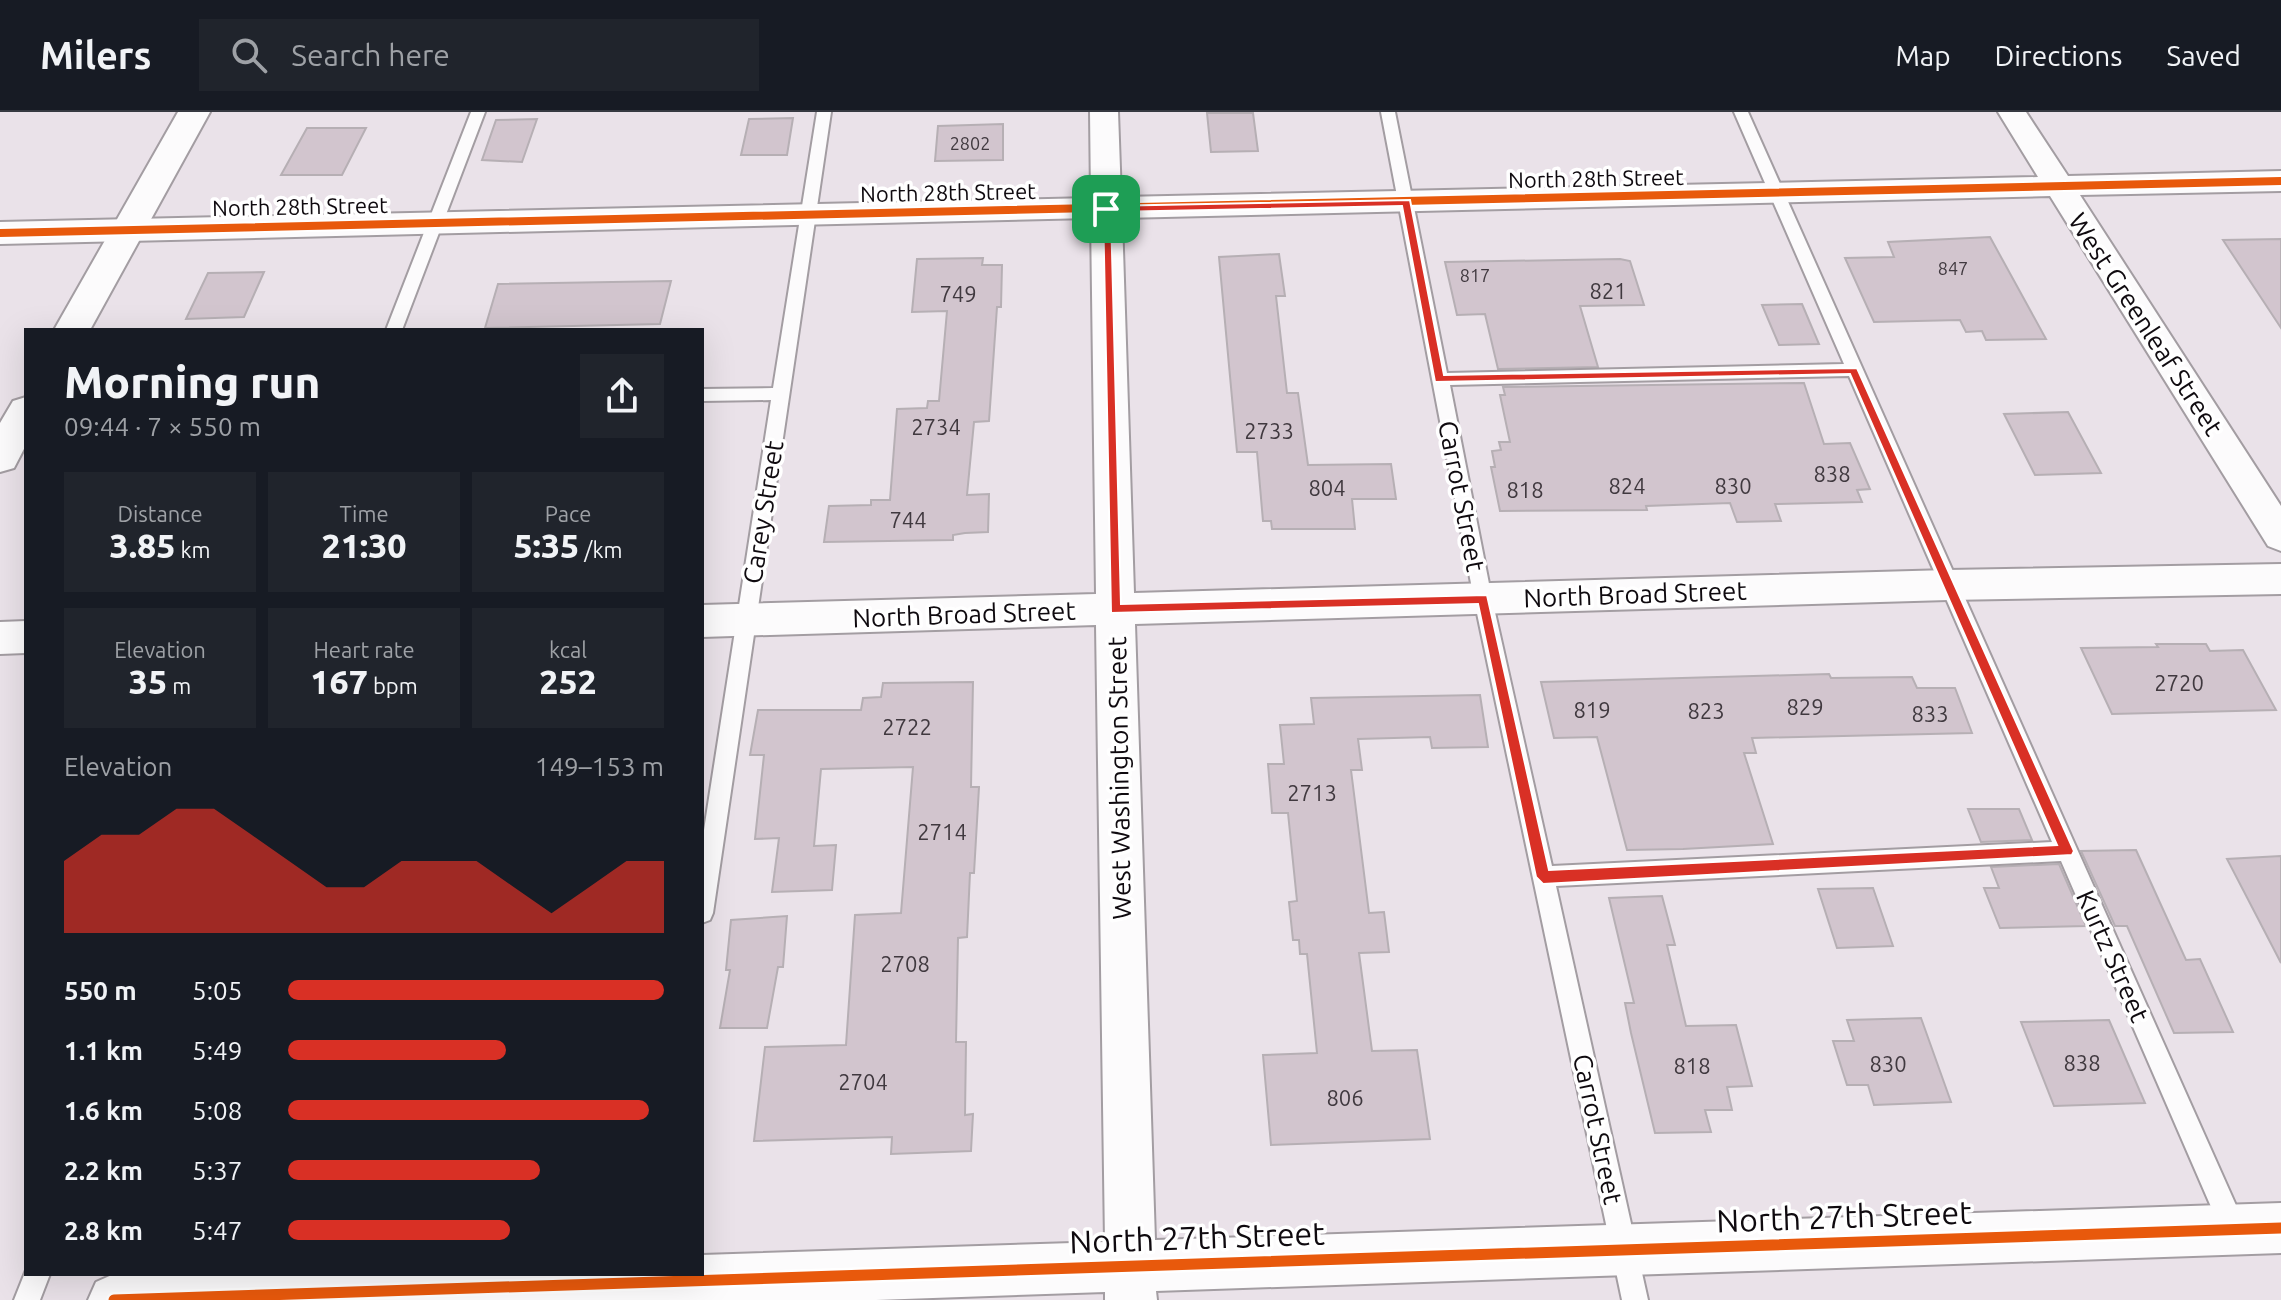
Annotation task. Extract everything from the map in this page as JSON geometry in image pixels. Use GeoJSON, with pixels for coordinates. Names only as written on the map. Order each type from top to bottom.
{"type":"FeatureCollection","features":[{"type":"Feature","properties":{"kind":"main road"},"geometry":{"type":"LineString","coordinates":[[73,328],[194,112]]}},
{"type":"Feature","properties":{"kind":"main road"},"geometry":{"type":"LineString","coordinates":[[0,457],[24,415]]}},
{"type":"Feature","properties":{"kind":"street","name":"West Washington Street"},"geometry":{"type":"LineString","coordinates":[[1104,112],[1131,1283]]}},
{"type":"Feature","properties":{"kind":"street","name":"West Greenleaf Street"},"geometry":{"type":"LineString","coordinates":[[2012,112],[2281,536]]}},
{"type":"Feature","properties":{"kind":"street","name":"North 28th Street"},"geometry":{"type":"LineString","coordinates":[[0,233],[2281,181]]}},
{"type":"Feature","properties":{"kind":"street","name":"North Broad Street"},"geometry":{"type":"LineString","coordinates":[[704,621],[1948,585],[2281,579]]}},
{"type":"Feature","properties":{"kind":"street"},"geometry":{"type":"LineString","coordinates":[[0,638],[24,637]]}},
{"type":"Feature","properties":{"kind":"street","name":"North 27th Street"},"geometry":{"type":"LineString","coordinates":[[114,1300],[645,1286],[1131,1283],[1624,1249],[2258,1229]]}},
{"type":"Feature","properties":{"kind":"lane"},"geometry":{"type":"LineString","coordinates":[[395,328],[478,112]]}},
{"type":"Feature","properties":{"kind":"lane","name":"Carey Street"},"geometry":{"type":"LineString","coordinates":[[704,900],[824,112]]}},
{"type":"Feature","properties":{"kind":"lane","name":"Carrot Street"},"geometry":{"type":"LineString","coordinates":[[1388,112],[1483,599],[1635,1300]]}},
{"type":"Feature","properties":{"kind":"lane","name":"Kurtz Street"},"geometry":{"type":"LineString","coordinates":[[1741,112],[2067,851],[2258,1229]]}},
{"type":"Feature","properties":{"kind":"lane"},"geometry":{"type":"LineString","coordinates":[[1439,379],[1853,370]]}},
{"type":"Feature","properties":{"kind":"lane"},"geometry":{"type":"LineString","coordinates":[[704,395],[781,394]]}},
{"type":"Feature","properties":{"kind":"lane"},"geometry":{"type":"LineString","coordinates":[[1543,877],[2067,851]]}},
{"type":"Feature","properties":{"kind":"lane"},"geometry":{"type":"LineString","coordinates":[[27,1300],[36,1276]]}},
{"type":"Feature","properties":{"kind":"building"},"geometry":{"type":"Polygon","coordinates":[[[1207,113],[1253,113],[1258,151],[1211,152],[1207,113]]]}},
{"type":"Feature","properties":{"kind":"building"},"geometry":{"type":"Polygon","coordinates":[[[793,118],[787,155],[741,155],[749,119],[793,118]]]}},
{"type":"Feature","properties":{"kind":"building"},"geometry":{"type":"Polygon","coordinates":[[[537,119],[522,162],[482,160],[496,120],[537,119]]]}},
{"type":"Feature","properties":{"kind":"building"},"geometry":{"type":"Polygon","coordinates":[[[1003,124],[1003,160],[935,161],[938,126],[1003,124]]]}},
{"type":"Feature","properties":{"kind":"building"},"geometry":{"type":"Polygon","coordinates":[[[307,128],[366,128],[342,175],[281,175],[307,128]]]}},
{"type":"Feature","properties":{"kind":"building"},"geometry":{"type":"Polygon","coordinates":[[[1990,237],[2046,339],[1986,340],[1982,331],[1966,332],[1960,320],[1874,322],[1845,258],[1894,257],[1888,242],[1990,237]]]}},
{"type":"Feature","properties":{"kind":"building"},"geometry":{"type":"Polygon","coordinates":[[[2281,239],[2281,328],[2223,240],[2281,239]]]}},
{"type":"Feature","properties":{"kind":"building"},"geometry":{"type":"Polygon","coordinates":[[[1279,254],[1285,296],[1276,296],[1287,393],[1298,393],[1308,465],[1391,464],[1396,499],[1352,499],[1355,529],[1272,529],[1271,521],[1263,521],[1257,452],[1237,452],[1219,257],[1279,254]]]}},
{"type":"Feature","properties":{"kind":"building"},"geometry":{"type":"Polygon","coordinates":[[[983,258],[982,265],[1002,265],[1001,307],[997,307],[989,421],[974,422],[967,495],[989,494],[988,532],[953,535],[953,540],[824,542],[829,506],[871,505],[871,500],[890,500],[897,409],[927,408],[928,401],[939,401],[947,311],[912,312],[917,259],[983,258]]]}},
{"type":"Feature","properties":{"kind":"building"},"geometry":{"type":"Polygon","coordinates":[[[1630,261],[1644,305],[1580,306],[1598,367],[1498,369],[1485,314],[1457,315],[1445,262],[1630,261]]]}},
{"type":"Feature","properties":{"kind":"building"},"geometry":{"type":"Polygon","coordinates":[[[264,272],[244,317],[186,319],[208,273],[264,272]]]}},
{"type":"Feature","properties":{"kind":"building"},"geometry":{"type":"Polygon","coordinates":[[[671,281],[660,324],[485,328],[498,284],[671,281]]]}},
{"type":"Feature","properties":{"kind":"building"},"geometry":{"type":"Polygon","coordinates":[[[1802,304],[1819,344],[1779,345],[1762,305],[1802,304]]]}},
{"type":"Feature","properties":{"kind":"building"},"geometry":{"type":"Polygon","coordinates":[[[1804,383],[1824,444],[1850,443],[1870,489],[1857,490],[1862,502],[1775,504],[1781,521],[1737,522],[1730,503],[1646,506],[1647,510],[1500,511],[1491,467],[1495,467],[1492,451],[1501,450],[1499,442],[1510,442],[1500,395],[1505,395],[1503,387],[1804,383]]]}},
{"type":"Feature","properties":{"kind":"building"},"geometry":{"type":"Polygon","coordinates":[[[2068,412],[2101,473],[2035,475],[2004,414],[2068,412]]]}},
{"type":"Feature","properties":{"kind":"building"},"geometry":{"type":"Polygon","coordinates":[[[2156,644],[2206,644],[2210,651],[2243,650],[2276,710],[2112,714],[2081,648],[2158,647],[2156,644]]]}},
{"type":"Feature","properties":{"kind":"building"},"geometry":{"type":"Polygon","coordinates":[[[1829,674],[1831,678],[1912,677],[1917,688],[1955,688],[1972,733],[1752,738],[1756,753],[1744,753],[1773,844],[1683,849],[1627,850],[1597,737],[1554,738],[1541,682],[1829,674]]]}},
{"type":"Feature","properties":{"kind":"building"},"geometry":{"type":"Polygon","coordinates":[[[973,682],[971,787],[979,787],[967,937],[958,938],[956,1042],[966,1042],[965,1115],[973,1114],[971,1151],[891,1154],[892,1137],[754,1141],[765,1047],[846,1045],[855,915],[901,913],[913,767],[821,769],[814,846],[836,845],[832,890],[772,892],[779,838],[755,839],[764,755],[750,755],[758,710],[861,710],[863,698],[881,697],[883,683],[973,682]]]}},
{"type":"Feature","properties":{"kind":"building"},"geometry":{"type":"Polygon","coordinates":[[[1480,695],[1488,747],[1432,748],[1430,737],[1358,739],[1362,770],[1351,770],[1369,913],[1384,912],[1389,952],[1359,953],[1372,1051],[1417,1050],[1430,1139],[1271,1145],[1263,1055],[1317,1053],[1307,954],[1300,954],[1299,940],[1293,940],[1289,902],[1297,901],[1288,813],[1272,813],[1268,764],[1284,764],[1280,725],[1314,724],[1311,698],[1480,695]]]}},
{"type":"Feature","properties":{"kind":"building"},"geometry":{"type":"Polygon","coordinates":[[[1968,809],[2019,809],[2032,840],[1981,842],[1968,809]]]}},
{"type":"Feature","properties":{"kind":"building"},"geometry":{"type":"Polygon","coordinates":[[[2136,850],[2186,960],[2200,959],[2233,1032],[2174,1033],[2127,926],[2115,926],[2081,851],[2136,850]]]}},
{"type":"Feature","properties":{"kind":"building"},"geometry":{"type":"Polygon","coordinates":[[[2281,856],[2281,963],[2227,859],[2281,856]]]}},
{"type":"Feature","properties":{"kind":"building"},"geometry":{"type":"Polygon","coordinates":[[[2059,864],[2086,926],[2000,928],[1984,888],[1999,888],[1991,867],[2059,864]]]}},
{"type":"Feature","properties":{"kind":"building"},"geometry":{"type":"Polygon","coordinates":[[[1873,888],[1893,946],[1837,948],[1818,889],[1873,888]]]}},
{"type":"Feature","properties":{"kind":"building"},"geometry":{"type":"Polygon","coordinates":[[[1662,896],[1675,945],[1667,945],[1686,1026],[1736,1025],[1752,1086],[1727,1087],[1732,1110],[1705,1110],[1711,1132],[1655,1133],[1631,1033],[1625,1003],[1634,1003],[1609,898],[1662,896]]]}},
{"type":"Feature","properties":{"kind":"building"},"geometry":{"type":"Polygon","coordinates":[[[787,916],[783,967],[778,967],[767,1028],[720,1028],[730,970],[726,970],[731,920],[787,916]]]}},
{"type":"Feature","properties":{"kind":"building"},"geometry":{"type":"Polygon","coordinates":[[[1921,1018],[1951,1102],[1874,1105],[1868,1085],[1847,1085],[1833,1041],[1854,1041],[1847,1020],[1921,1018]]]}},
{"type":"Feature","properties":{"kind":"building"},"geometry":{"type":"Polygon","coordinates":[[[2109,1020],[2145,1103],[2054,1106],[2021,1022],[2109,1020]]]}},
{"type":"Feature","properties":{"kind":"cycle path"},"geometry":{"type":"LineString","coordinates":[[0,233],[2281,181]]}},
{"type":"Feature","properties":{"kind":"cycle path"},"geometry":{"type":"LineString","coordinates":[[114,1300],[2281,1228]]}},
{"type":"Feature","properties":{"kind":"route"},"geometry":{"type":"LineString","coordinates":[[1407,202],[1439,379],[1853,370],[2067,851],[1543,877],[1483,599],[1115,609],[1106,209],[1407,202]]}}]}
